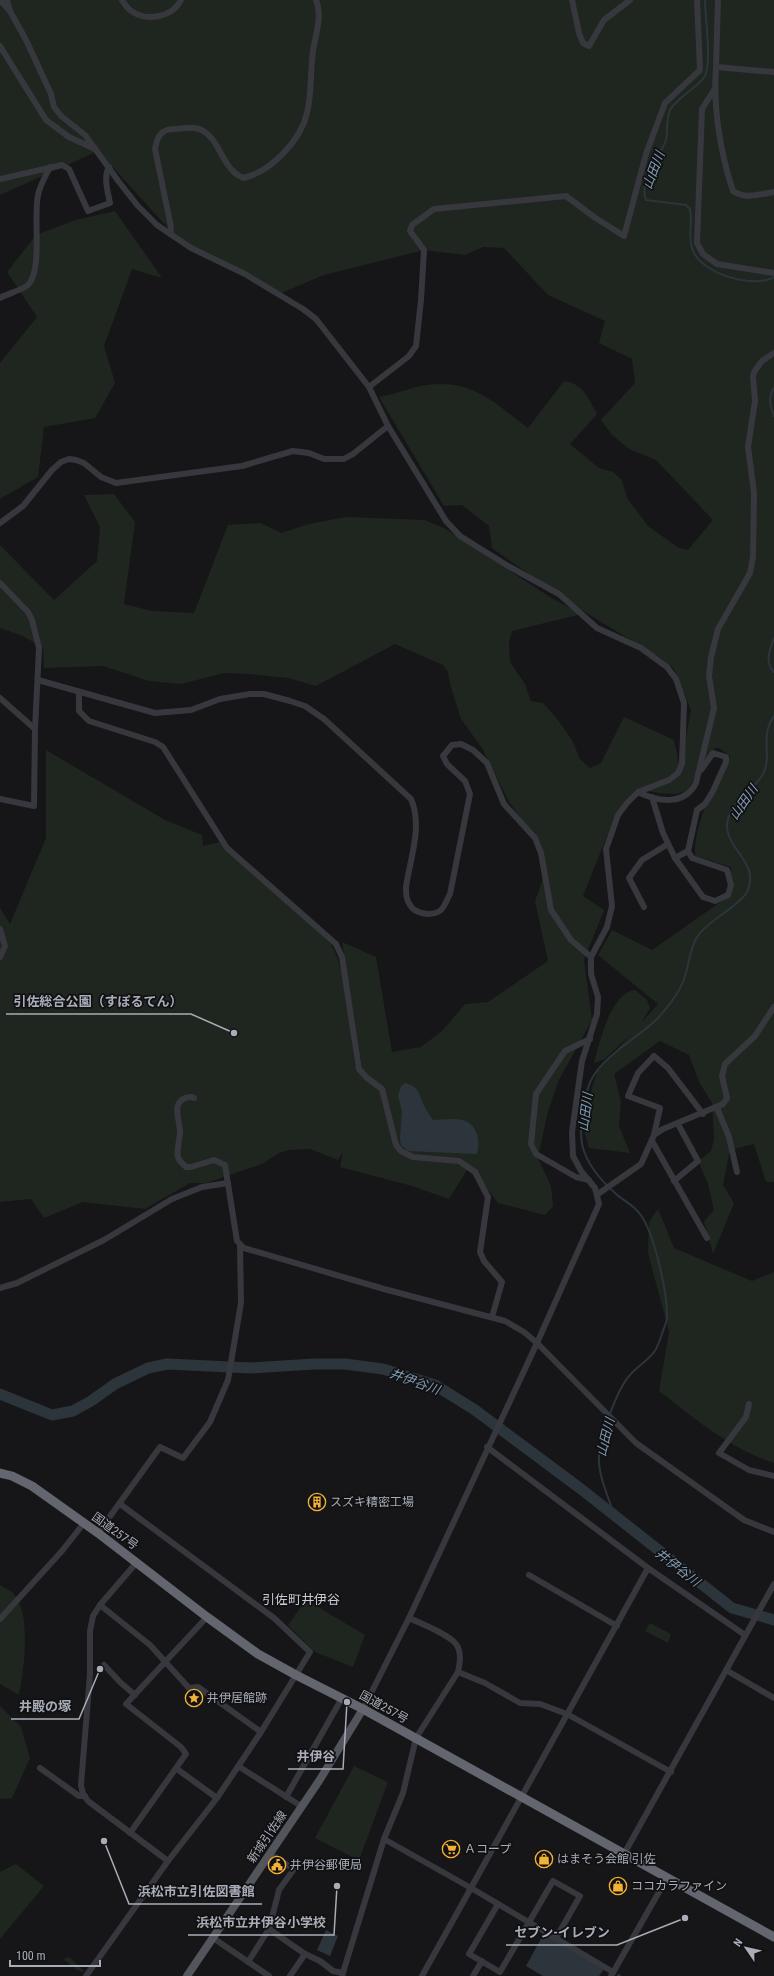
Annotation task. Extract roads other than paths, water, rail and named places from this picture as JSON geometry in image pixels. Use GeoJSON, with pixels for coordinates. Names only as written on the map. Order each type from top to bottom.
{"type":"FeatureCollection","features":[{"type":"Feature","properties":{"kind":"highway","name":"国道257号"},"geometry":{"type":"LineString","coordinates":[[0,1473],[12,1476],[32,1486],[98,1533],[207,1617],[258,1654],[416,1738],[774,1937]]}},
{"type":"Feature","properties":{"kind":"main road","name":"新城引佐線"},"geometry":{"type":"LineString","coordinates":[[187,1976],[270,1854],[363,1709]]}},
{"type":"Feature","properties":{"kind":"street"},"geometry":{"type":"LineString","coordinates":[[0,0],[10,11],[26,40],[49,90],[54,107],[61,116],[85,135],[138,206],[157,225],[190,248],[245,274],[303,309],[316,320],[368,387],[388,426],[446,521],[460,536],[508,566],[559,594],[597,628],[641,648],[667,667],[672,674],[684,703],[682,764],[678,773],[669,780],[638,792],[618,815],[606,849],[612,906],[607,927],[591,957],[591,974],[598,997],[597,1014],[582,1060],[572,1132],[573,1156],[581,1171],[600,1193]]}},
{"type":"Feature","properties":{"kind":"street"},"geometry":{"type":"LineString","coordinates":[[7,0],[10,11]]}},
{"type":"Feature","properties":{"kind":"street"},"geometry":{"type":"LineString","coordinates":[[122,0],[129,10],[152,17],[163,16],[181,0]]}},
{"type":"Feature","properties":{"kind":"street"},"geometry":{"type":"LineString","coordinates":[[170,234],[171,227],[155,149],[157,139],[160,134],[168,129],[195,128],[204,131],[213,139],[233,172],[243,178],[252,176],[266,169],[287,149],[304,125],[308,112],[313,50],[318,21],[316,0]]}},
{"type":"Feature","properties":{"kind":"street"},"geometry":{"type":"LineString","coordinates":[[572,0],[579,33],[583,43],[589,46],[604,20],[630,0]]}},
{"type":"Feature","properties":{"kind":"street"},"geometry":{"type":"LineString","coordinates":[[368,387],[409,356],[416,346],[424,250],[410,231],[412,225],[434,209],[566,196],[594,217],[624,236],[646,154],[665,103],[700,70],[697,0]]}},
{"type":"Feature","properties":{"kind":"street"},"geometry":{"type":"LineString","coordinates":[[718,0],[714,90],[724,154],[733,191],[741,196],[749,197],[774,192]]}},
{"type":"Feature","properties":{"kind":"street"},"geometry":{"type":"LineString","coordinates":[[0,46],[52,126],[69,137],[98,151]]}},
{"type":"Feature","properties":{"kind":"street"},"geometry":{"type":"LineString","coordinates":[[716,67],[774,72]]}},
{"type":"Feature","properties":{"kind":"street"},"geometry":{"type":"LineString","coordinates":[[714,90],[702,109],[697,244],[703,254],[717,264],[774,272]]}},
{"type":"Feature","properties":{"kind":"street"},"geometry":{"type":"LineString","coordinates":[[0,179],[62,165],[69,169],[88,211],[110,203],[106,182],[109,167]]}},
{"type":"Feature","properties":{"kind":"street"},"geometry":{"type":"LineString","coordinates":[[0,298],[27,286],[37,267],[35,213],[38,193],[50,167]]}},
{"type":"Feature","properties":{"kind":"street"},"geometry":{"type":"LineString","coordinates":[[638,792],[652,797],[668,800],[684,797],[693,790],[699,774],[714,708],[709,676],[711,657],[718,629],[750,573],[753,557],[754,493],[748,447],[755,401],[754,372],[762,361],[774,353]]}},
{"type":"Feature","properties":{"kind":"street"},"geometry":{"type":"LineString","coordinates":[[0,523],[23,506],[52,470],[62,462],[69,459],[84,463],[101,477],[116,483],[242,466],[293,451],[309,453],[324,459],[344,459],[353,454],[388,426]]}},
{"type":"Feature","properties":{"kind":"street"},"geometry":{"type":"LineString","coordinates":[[0,583],[28,612],[32,620],[38,648],[34,806],[0,799]]}},
{"type":"Feature","properties":{"kind":"street"},"geometry":{"type":"LineString","coordinates":[[38,680],[155,713],[191,710],[220,699],[250,694],[264,694],[305,706],[324,719],[411,799],[416,808],[417,822],[406,887],[406,897],[410,907],[427,914],[435,913],[441,910],[450,894],[470,794],[465,781],[447,764],[443,756],[452,745],[461,744],[473,750],[487,762],[504,804],[535,838],[541,853],[549,904],[557,922],[578,948],[591,957]]}},
{"type":"Feature","properties":{"kind":"street"},"geometry":{"type":"LineString","coordinates":[[80,693],[79,711],[89,721],[155,742],[163,747],[227,848],[336,944],[342,958],[359,1069],[366,1078],[382,1089],[396,1145],[401,1151],[413,1157],[459,1161],[475,1172],[488,1197],[480,1252],[484,1261],[502,1282],[492,1317]]}},
{"type":"Feature","properties":{"kind":"street"},"geometry":{"type":"LineString","coordinates":[[0,698],[35,730]]}},
{"type":"Feature","properties":{"kind":"street"},"geometry":{"type":"LineString","coordinates":[[652,797],[663,833],[675,858],[703,897],[715,901],[728,895],[731,885],[727,870],[692,858],[688,851],[697,810],[705,804],[714,791],[726,762],[726,757],[713,753],[699,774]]}},
{"type":"Feature","properties":{"kind":"street"},"geometry":{"type":"LineString","coordinates":[[644,907],[629,878],[642,860],[668,844]]}},
{"type":"Feature","properties":{"kind":"street"},"geometry":{"type":"LineString","coordinates":[[675,858],[688,851]]}},
{"type":"Feature","properties":{"kind":"street"},"geometry":{"type":"LineString","coordinates":[[0,929],[5,946],[0,957]]}},
{"type":"Feature","properties":{"kind":"street"},"geometry":{"type":"LineString","coordinates":[[654,1135],[663,1129],[703,1114],[723,1104],[727,1098],[722,1076],[725,1064],[755,1036],[774,1007]]}},
{"type":"Feature","properties":{"kind":"street"},"geometry":{"type":"LineString","coordinates":[[589,1180],[576,1177],[536,1154],[531,1144],[536,1094],[565,1051],[590,1039]]}},
{"type":"Feature","properties":{"kind":"street"},"geometry":{"type":"LineString","coordinates":[[363,1709],[409,1618],[487,1447],[537,1343],[599,1204],[600,1193],[612,1183],[641,1164],[652,1141],[660,1108],[628,1096],[638,1073],[654,1056],[668,1068],[703,1114]]}},
{"type":"Feature","properties":{"kind":"street"},"geometry":{"type":"LineString","coordinates":[[194,1098],[187,1097],[178,1104],[177,1112],[180,1134],[177,1155],[186,1167],[191,1167],[210,1160],[218,1160],[225,1165],[237,1241],[244,1248],[377,1287],[492,1317],[514,1325],[537,1343],[605,1413],[636,1443],[657,1460],[744,1520],[774,1532]]}},
{"type":"Feature","properties":{"kind":"street"},"geometry":{"type":"LineString","coordinates":[[717,1108],[729,1137],[737,1172]]}},
{"type":"Feature","properties":{"kind":"street"},"geometry":{"type":"LineString","coordinates":[[674,1181],[698,1161],[678,1124]]}},
{"type":"Feature","properties":{"kind":"street"},"geometry":{"type":"LineString","coordinates":[[652,1141],[707,1238]]}},
{"type":"Feature","properties":{"kind":"street"},"geometry":{"type":"LineString","coordinates":[[0,1288],[17,1283],[104,1240],[172,1199],[202,1187],[228,1183]]}},
{"type":"Feature","properties":{"kind":"street"},"geometry":{"type":"LineString","coordinates":[[98,1533],[160,1447],[183,1458],[210,1422],[228,1380],[241,1303],[240,1245]]}},
{"type":"Feature","properties":{"kind":"street"},"geometry":{"type":"LineString","coordinates":[[748,1404],[746,1417],[719,1453],[749,1470],[774,1476]]}},
{"type":"Feature","properties":{"kind":"street"},"geometry":{"type":"LineString","coordinates":[[487,1447],[648,1568],[746,1633]]}},
{"type":"Feature","properties":{"kind":"street"},"geometry":{"type":"LineString","coordinates":[[86,1976],[168,1861],[217,1798],[261,1732],[310,1652],[274,1618],[120,1504]]}},
{"type":"Feature","properties":{"kind":"street"},"geometry":{"type":"LineString","coordinates":[[0,1619],[57,1556],[84,1523]]}},
{"type":"Feature","properties":{"kind":"street"},"geometry":{"type":"LineString","coordinates":[[137,1562],[93,1616],[90,1631],[90,1674],[81,1784],[84,1796],[88,1801],[168,1861]]}},
{"type":"Feature","properties":{"kind":"street"},"geometry":{"type":"LineString","coordinates":[[422,1976],[648,1568]]}},
{"type":"Feature","properties":{"kind":"street"},"geometry":{"type":"LineString","coordinates":[[529,1575],[617,1626]]}},
{"type":"Feature","properties":{"kind":"street"},"geometry":{"type":"LineString","coordinates":[[624,1854],[671,1772],[774,1584]]}},
{"type":"Feature","properties":{"kind":"street"},"geometry":{"type":"LineString","coordinates":[[100,1606],[150,1645],[189,1688],[198,1687],[261,1732]]}},
{"type":"Feature","properties":{"kind":"street"},"geometry":{"type":"LineString","coordinates":[[130,1833],[177,1769],[186,1754],[181,1747],[126,1704],[167,1662],[207,1617]]}},
{"type":"Feature","properties":{"kind":"street"},"geometry":{"type":"LineString","coordinates":[[269,1929],[305,1954],[320,1961],[333,1971],[342,1975],[384,1839],[403,1793],[416,1738],[458,1672],[460,1662],[456,1645],[445,1636],[409,1618]]}},
{"type":"Feature","properties":{"kind":"street"},"geometry":{"type":"LineString","coordinates":[[104,1665],[135,1695]]}},
{"type":"Feature","properties":{"kind":"street"},"geometry":{"type":"LineString","coordinates":[[726,1670],[774,1698]]}},
{"type":"Feature","properties":{"kind":"street"},"geometry":{"type":"LineString","coordinates":[[458,1672],[485,1683],[520,1703],[540,1704],[567,1714],[671,1772]]}},
{"type":"Feature","properties":{"kind":"street"},"geometry":{"type":"LineString","coordinates":[[286,1797],[342,1698]]}},
{"type":"Feature","properties":{"kind":"street"},"geometry":{"type":"LineString","coordinates":[[238,1766],[301,1806]]}},
{"type":"Feature","properties":{"kind":"street"},"geometry":{"type":"LineString","coordinates":[[40,1768],[79,1796],[84,1796]]}},
{"type":"Feature","properties":{"kind":"street"},"geometry":{"type":"LineString","coordinates":[[177,1769],[217,1798]]}},
{"type":"Feature","properties":{"kind":"street"},"geometry":{"type":"LineString","coordinates":[[384,1839],[529,1922],[612,1974],[667,1878]]}},
{"type":"Feature","properties":{"kind":"street"},"geometry":{"type":"LineString","coordinates":[[248,1962],[269,1929],[279,1890],[294,1869],[270,1854]]}},
{"type":"Feature","properties":{"kind":"street"},"geometry":{"type":"LineString","coordinates":[[498,1904],[469,1954],[500,1972],[553,1881],[580,1896],[556,1938]]}},
{"type":"Feature","properties":{"kind":"street"},"geometry":{"type":"LineString","coordinates":[[213,1938],[269,1976]]}},
{"type":"Feature","properties":{"kind":"street"},"geometry":{"type":"LineString","coordinates":[[290,1976],[305,1954]]}},
{"type":"Feature","properties":{"kind":"street"},"geometry":{"type":"LineString","coordinates":[[473,1976],[482,1961]]}},
{"type":"Feature","properties":{"kind":"waterway","name":"山田川"},"geometry":{"type":"LineString","coordinates":[[705,0],[708,50],[705,76],[698,84],[673,105],[670,110],[666,140],[647,177],[644,193],[646,200],[686,205],[690,209],[691,246],[698,259],[707,266],[729,277],[742,280],[765,280],[774,277]]}},
{"type":"Feature","properties":{"kind":"waterway","name":"山田川"},"geometry":{"type":"LineString","coordinates":[[774,388],[770,402],[774,416]]}},
{"type":"Feature","properties":{"kind":"waterway","name":"山田川"},"geometry":{"type":"LineString","coordinates":[[774,638],[769,655],[769,664],[774,672]]}},
{"type":"Feature","properties":{"kind":"waterway","name":"山田川"},"geometry":{"type":"LineString","coordinates":[[615,1517],[600,1473],[599,1458],[602,1439],[614,1402],[625,1382],[633,1372],[654,1353],[656,1349],[667,1321],[667,1307],[663,1279],[655,1248],[645,1223],[635,1208],[618,1196],[602,1181],[593,1169],[586,1157],[582,1145],[581,1119],[588,1088],[592,1078],[599,1068],[618,1050],[657,1019],[674,999],[683,982],[692,947],[697,937],[706,927],[738,902],[747,892],[750,882],[750,873],[743,858],[729,836],[727,828],[728,820],[735,805],[759,781],[763,774],[767,760],[767,731],[774,716]]}},
{"type":"Feature","properties":{"kind":"waterway","name":"井伊谷川"},"geometry":{"type":"LineString","coordinates":[[0,1394],[52,1415],[73,1411],[91,1401],[115,1384],[148,1368],[167,1364],[251,1368],[314,1364],[345,1364],[383,1369],[435,1385],[475,1410],[581,1489],[732,1608],[774,1620]]}},
{"type":"Feature","properties":{"kind":"place","name":"引佐総合公園（すぽるてん）"},"geometry":{"type":"Point","coordinates":[234,1033]}},
{"type":"Feature","properties":{"kind":"place","name":"スズキ精密工場"},"geometry":{"type":"Point","coordinates":[317,1502]}},
{"type":"Feature","properties":{"kind":"place","name":"井殿の塚"},"geometry":{"type":"Point","coordinates":[100,1669]}},
{"type":"Feature","properties":{"kind":"place","name":"井伊居館跡"},"geometry":{"type":"Point","coordinates":[194,1698]}},
{"type":"Feature","properties":{"kind":"place","name":"井伊谷"},"geometry":{"type":"Point","coordinates":[347,1702]}},
{"type":"Feature","properties":{"kind":"place","name":"浜松市立引佐図書館"},"geometry":{"type":"Point","coordinates":[104,1841]}},
{"type":"Feature","properties":{"kind":"place","name":"Ａコープ"},"geometry":{"type":"Point","coordinates":[451,1849]}},
{"type":"Feature","properties":{"kind":"place","name":"はまそう会館 引佐"},"geometry":{"type":"Point","coordinates":[544,1859]}},
{"type":"Feature","properties":{"kind":"place","name":"井伊谷郵便局"},"geometry":{"type":"Point","coordinates":[277,1865]}},
{"type":"Feature","properties":{"kind":"place","name":"浜松市立井伊谷小学校"},"geometry":{"type":"Point","coordinates":[337,1886]}},
{"type":"Feature","properties":{"kind":"place","name":"ココカラファイン"},"geometry":{"type":"Point","coordinates":[618,1886]}},
{"type":"Feature","properties":{"kind":"place","name":"セブン-イレブン"},"geometry":{"type":"Point","coordinates":[685,1918]}},
{"type":"Feature","properties":{"kind":"district","name":"引佐町井伊谷"},"geometry":{"type":"Point","coordinates":[301,1599]}}]}
